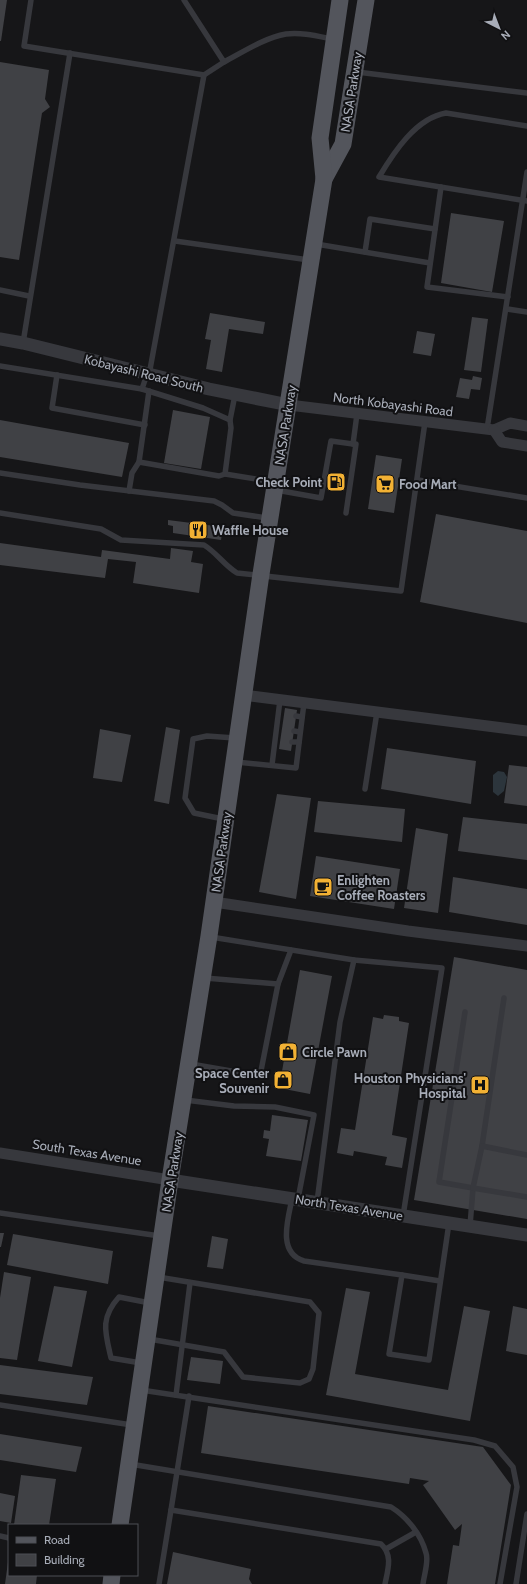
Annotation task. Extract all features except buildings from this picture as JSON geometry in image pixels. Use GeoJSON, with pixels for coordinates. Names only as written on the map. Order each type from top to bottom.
{"type":"FeatureCollection","features":[{"type":"Feature","properties":{"kind":"main road","name":"NASA Parkway"},"geometry":{"type":"LineString","coordinates":[[120,1524],[170,1180],[209,936],[261,574],[324,179],[320,138],[340,0]]}},
{"type":"Feature","properties":{"kind":"main road","name":"NASA Parkway"},"geometry":{"type":"LineString","coordinates":[[324,179],[343,144],[366,0]]}},
{"type":"Feature","properties":{"kind":"street","name":"Kobayashi Road South"},"geometry":{"type":"LineString","coordinates":[[0,339],[23,343],[148,375],[289,405]]}},
{"type":"Feature","properties":{"kind":"street","name":"North Kobayashi Road"},"geometry":{"type":"LineString","coordinates":[[289,405],[490,429],[510,423],[527,426]]}},
{"type":"Feature","properties":{"kind":"street"},"geometry":{"type":"LineString","coordinates":[[490,429],[502,442],[527,446]]}},
{"type":"Feature","properties":{"kind":"street"},"geometry":{"type":"LineString","coordinates":[[243,695],[527,731]]}},
{"type":"Feature","properties":{"kind":"street"},"geometry":{"type":"LineString","coordinates":[[214,902],[408,931],[527,946]]}},
{"type":"Feature","properties":{"kind":"street","name":"South Texas Avenue"},"geometry":{"type":"LineString","coordinates":[[0,1153],[170,1180]]}},
{"type":"Feature","properties":{"kind":"street","name":"North Texas Avenue"},"geometry":{"type":"LineString","coordinates":[[170,1180],[527,1235]]}},
{"type":"Feature","properties":{"kind":"lane"},"geometry":{"type":"LineString","coordinates":[[31,0],[24,46],[204,74],[260,43],[286,34],[304,34],[334,39]]}},
{"type":"Feature","properties":{"kind":"lane"},"geometry":{"type":"LineString","coordinates":[[184,0],[224,62]]}},
{"type":"Feature","properties":{"kind":"lane"},"geometry":{"type":"LineString","coordinates":[[23,343],[29,296],[70,53]]}},
{"type":"Feature","properties":{"kind":"lane"},"geometry":{"type":"LineString","coordinates":[[354,72],[527,92]]}},
{"type":"Feature","properties":{"kind":"lane"},"geometry":{"type":"LineString","coordinates":[[142,389],[148,375],[175,241],[204,74]]}},
{"type":"Feature","properties":{"kind":"lane"},"geometry":{"type":"LineString","coordinates":[[524,201],[379,177],[390,158],[405,141],[435,115],[446,113],[527,126]]}},
{"type":"Feature","properties":{"kind":"lane"},"geometry":{"type":"LineString","coordinates":[[490,429],[527,172]]}},
{"type":"Feature","properties":{"kind":"lane"},"geometry":{"type":"LineString","coordinates":[[441,187],[427,287],[508,297]]}},
{"type":"Feature","properties":{"kind":"lane"},"geometry":{"type":"LineString","coordinates":[[365,252],[370,219],[435,229]]}},
{"type":"Feature","properties":{"kind":"lane"},"geometry":{"type":"LineString","coordinates":[[175,241],[311,260]]}},
{"type":"Feature","properties":{"kind":"lane"},"geometry":{"type":"LineString","coordinates":[[314,244],[430,263]]}},
{"type":"Feature","properties":{"kind":"lane"},"geometry":{"type":"LineString","coordinates":[[0,290],[29,296]]}},
{"type":"Feature","properties":{"kind":"lane"},"geometry":{"type":"LineString","coordinates":[[507,309],[527,312]]}},
{"type":"Feature","properties":{"kind":"lane"},"geometry":{"type":"LineString","coordinates":[[0,366],[142,389],[203,408],[230,420]]}},
{"type":"Feature","properties":{"kind":"lane"},"geometry":{"type":"LineString","coordinates":[[57,375],[52,408],[145,425]]}},
{"type":"Feature","properties":{"kind":"lane"},"geometry":{"type":"LineString","coordinates":[[130,492],[132,473],[140,462],[150,391]]}},
{"type":"Feature","properties":{"kind":"lane"},"geometry":{"type":"LineString","coordinates":[[225,474],[231,428],[230,420],[235,394]]}},
{"type":"Feature","properties":{"kind":"lane"},"geometry":{"type":"LineString","coordinates":[[353,444],[357,414]]}},
{"type":"Feature","properties":{"kind":"lane"},"geometry":{"type":"LineString","coordinates":[[0,513],[101,529],[121,540],[204,545],[215,552],[226,566],[237,573],[261,574],[400,591],[418,480],[425,422]]}},
{"type":"Feature","properties":{"kind":"lane"},"geometry":{"type":"LineString","coordinates":[[140,462],[219,476],[225,474],[321,498],[331,441],[356,444],[346,513]]}},
{"type":"Feature","properties":{"kind":"lane"},"geometry":{"type":"LineString","coordinates":[[0,473],[130,492],[214,501],[233,513],[270,519]]}},
{"type":"Feature","properties":{"kind":"lane"},"geometry":{"type":"LineString","coordinates":[[418,480],[527,498]]}},
{"type":"Feature","properties":{"kind":"lane"},"geometry":{"type":"LineString","coordinates":[[272,766],[278,740],[281,714],[280,700]]}},
{"type":"Feature","properties":{"kind":"lane"},"geometry":{"type":"LineString","coordinates":[[234,762],[296,768],[304,703]]}},
{"type":"Feature","properties":{"kind":"lane"},"geometry":{"type":"LineString","coordinates":[[365,789],[378,712]]}},
{"type":"Feature","properties":{"kind":"lane"},"geometry":{"type":"LineString","coordinates":[[296,716],[302,717]]}},
{"type":"Feature","properties":{"kind":"lane"},"geometry":{"type":"LineString","coordinates":[[294,731],[300,732]]}},
{"type":"Feature","properties":{"kind":"lane"},"geometry":{"type":"LineString","coordinates":[[226,819],[194,813],[185,798],[186,783],[193,739],[207,736],[237,738]]}},
{"type":"Feature","properties":{"kind":"lane"},"geometry":{"type":"LineString","coordinates":[[292,742],[299,742]]}},
{"type":"Feature","properties":{"kind":"lane"},"geometry":{"type":"LineString","coordinates":[[209,936],[354,960],[442,968],[403,1216]]}},
{"type":"Feature","properties":{"kind":"lane"},"geometry":{"type":"LineString","coordinates":[[189,1063],[260,1076],[278,984],[291,950]]}},
{"type":"Feature","properties":{"kind":"lane"},"geometry":{"type":"LineString","coordinates":[[317,1202],[340,1022],[354,960]]}},
{"type":"Feature","properties":{"kind":"lane"},"geometry":{"type":"LineString","coordinates":[[202,978],[278,984]]}},
{"type":"Feature","properties":{"kind":"lane"},"geometry":{"type":"LineString","coordinates":[[470,1226],[473,1188],[482,1146],[504,998]]}},
{"type":"Feature","properties":{"kind":"lane"},"geometry":{"type":"LineString","coordinates":[[465,1012],[439,1182],[527,1197]]}},
{"type":"Feature","properties":{"kind":"lane"},"geometry":{"type":"LineString","coordinates":[[183,1099],[234,1106],[275,1107],[314,1115],[295,1199],[287,1226],[288,1248],[295,1257],[304,1261],[440,1281]]}},
{"type":"Feature","properties":{"kind":"lane"},"geometry":{"type":"LineString","coordinates":[[482,1146],[527,1155]]}},
{"type":"Feature","properties":{"kind":"lane"},"geometry":{"type":"LineString","coordinates":[[0,1213],[162,1236]]}},
{"type":"Feature","properties":{"kind":"lane"},"geometry":{"type":"LineString","coordinates":[[402,1275],[388,1354],[429,1360],[450,1223]]}},
{"type":"Feature","properties":{"kind":"lane"},"geometry":{"type":"LineString","coordinates":[[147,1338],[183,1346],[224,1352],[243,1377],[300,1383],[309,1379],[313,1369],[319,1313],[310,1302],[156,1277]]}},
{"type":"Feature","properties":{"kind":"lane"},"geometry":{"type":"LineString","coordinates":[[176,1395],[190,1283]]}},
{"type":"Feature","properties":{"kind":"lane"},"geometry":{"type":"LineString","coordinates":[[143,1363],[111,1358],[104,1331],[110,1307],[119,1297],[152,1303]]}},
{"type":"Feature","properties":{"kind":"lane"},"geometry":{"type":"LineString","coordinates":[[140,1389],[474,1440],[496,1446],[513,1467],[517,1487],[500,1584]]}},
{"type":"Feature","properties":{"kind":"lane"},"geometry":{"type":"LineString","coordinates":[[159,1584],[189,1396]]}},
{"type":"Feature","properties":{"kind":"lane"},"geometry":{"type":"LineString","coordinates":[[0,1404],[134,1426]]}},
{"type":"Feature","properties":{"kind":"lane"},"geometry":{"type":"LineString","coordinates":[[129,1464],[391,1507],[405,1516],[416,1532],[427,1554],[423,1584]]}},
{"type":"Feature","properties":{"kind":"lane"},"geometry":{"type":"LineString","coordinates":[[171,1510],[381,1544],[386,1549],[390,1560],[385,1584]]}},
{"type":"Feature","properties":{"kind":"lane"},"geometry":{"type":"LineString","coordinates":[[516,1584],[527,1514]]}},
{"type":"Feature","properties":{"kind":"lane"},"geometry":{"type":"LineString","coordinates":[[386,1549],[416,1532]]}},
{"type":"Feature","properties":{"kind":"shaded area"},"geometry":{"type":"Polygon","coordinates":[[[498,771],[504,772],[507,777],[504,791],[498,796],[493,792],[493,775],[498,771]]]}},
{"type":"Feature","properties":{"kind":"place","name":"Check Point"},"geometry":{"type":"Point","coordinates":[336,482]}},
{"type":"Feature","properties":{"kind":"place","name":"Food Mart"},"geometry":{"type":"Point","coordinates":[385,484]}},
{"type":"Feature","properties":{"kind":"place","name":"Waffle House"},"geometry":{"type":"Point","coordinates":[198,530]}},
{"type":"Feature","properties":{"kind":"place","name":"Enlighten Coffee Roasters"},"geometry":{"type":"Point","coordinates":[323,887]}},
{"type":"Feature","properties":{"kind":"place","name":"Circle Pawn"},"geometry":{"type":"Point","coordinates":[288,1052]}},
{"type":"Feature","properties":{"kind":"place","name":"Space Center Souvenir"},"geometry":{"type":"Point","coordinates":[283,1080]}},
{"type":"Feature","properties":{"kind":"place","name":"Houston Physicians' Hospital"},"geometry":{"type":"Point","coordinates":[480,1085]}}]}
